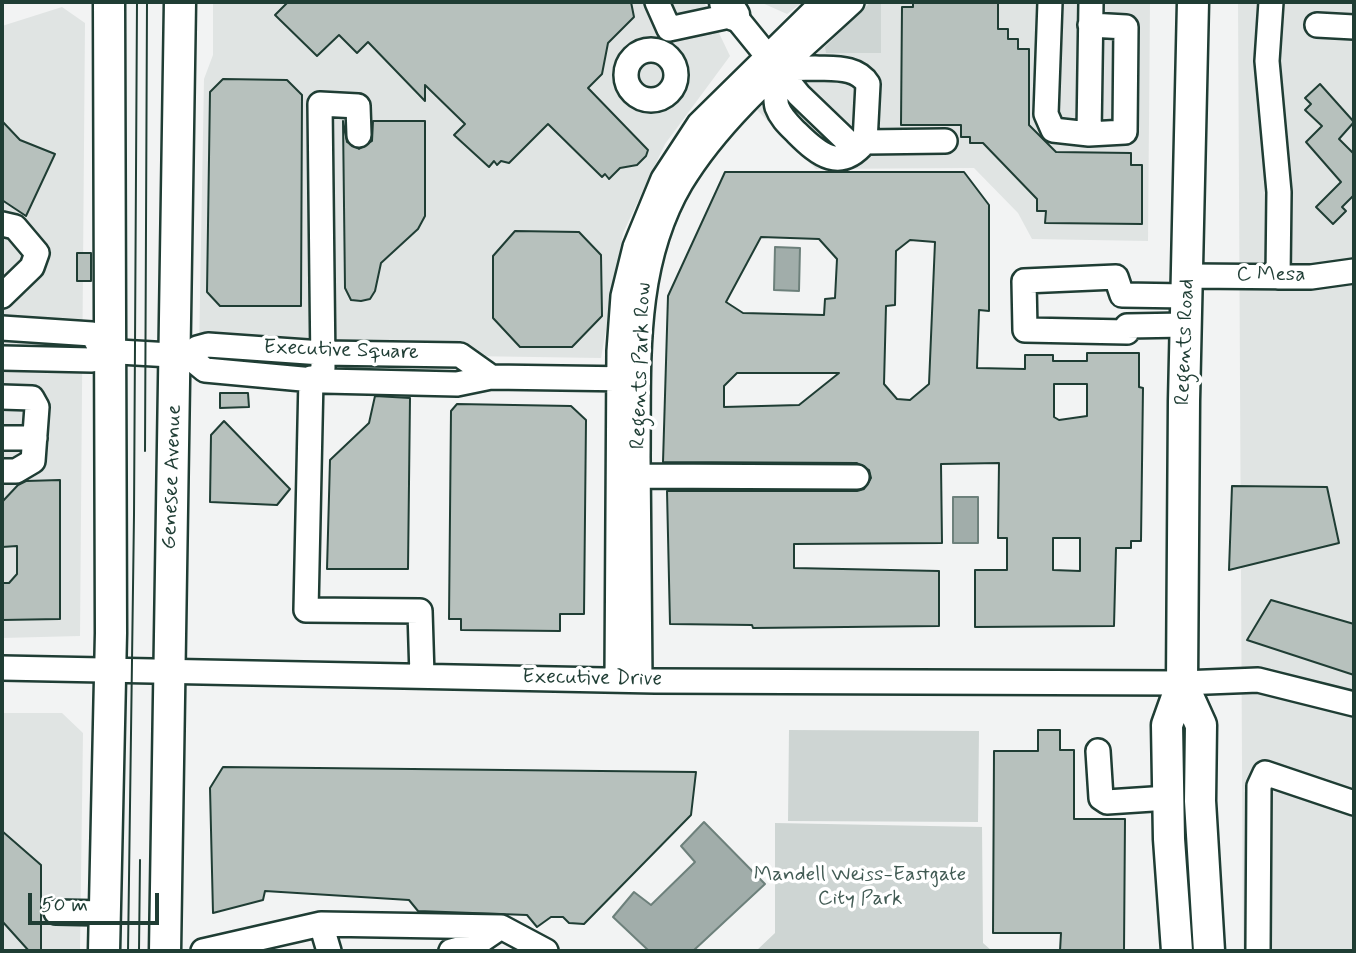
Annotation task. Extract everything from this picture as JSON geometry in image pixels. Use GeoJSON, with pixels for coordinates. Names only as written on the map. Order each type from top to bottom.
{"type":"FeatureCollection","features":[{"type":"Feature","properties":{"kind":"main road"},"geometry":{"type":"LineString","coordinates":[[104,951],[110,671],[106,351],[109,2]]}},
{"type":"Feature","properties":{"kind":"main road","name":"Genesee Avenue"},"geometry":{"type":"LineString","coordinates":[[165,951],[167,673],[182,356],[180,2]]}},
{"type":"Feature","properties":{"kind":"main road","name":"Regents Road"},"geometry":{"type":"LineString","coordinates":[[1177,951],[1168,798],[1167,725],[1182,683],[1193,2]]}},
{"type":"Feature","properties":{"kind":"main road","name":"Regents Road"},"geometry":{"type":"LineString","coordinates":[[1182,683],[1200,725],[1201,828],[1209,951]]}},
{"type":"Feature","properties":{"kind":"main road"},"geometry":{"type":"LineString","coordinates":[[1164,951],[1174,902]]}},
{"type":"Feature","properties":{"kind":"street"},"geometry":{"type":"LineString","coordinates":[[657,2],[669,29],[660,51]]}},
{"type":"Feature","properties":{"kind":"street","name":"Regents Park Row"},"geometry":{"type":"LineString","coordinates":[[772,62],[823,2]]}},
{"type":"Feature","properties":{"kind":"street","name":"Regents Park Row"},"geometry":{"type":"LineString","coordinates":[[629,680],[629,379],[637,273],[646,214],[681,148],[699,124],[772,62],[852,2]]}},
{"type":"Feature","properties":{"kind":"street"},"geometry":{"type":"LineString","coordinates":[[1050,2],[1046,114],[1054,130],[1089,134],[1125,132],[1126,27],[1090,25]]}},
{"type":"Feature","properties":{"kind":"street"},"geometry":{"type":"LineString","coordinates":[[1089,134],[1091,2]]}},
{"type":"Feature","properties":{"kind":"street"},"geometry":{"type":"LineString","coordinates":[[1271,2],[1267,61],[1279,192],[1278,277]]}},
{"type":"Feature","properties":{"kind":"street"},"geometry":{"type":"LineString","coordinates":[[669,29],[731,6],[772,62],[776,106],[785,121],[818,153],[831,159],[846,156],[857,142],[868,84],[863,75],[853,71],[772,62]]}},
{"type":"Feature","properties":{"kind":"street"},"geometry":{"type":"LineString","coordinates":[[1317,25],[1354,27]]}},
{"type":"Feature","properties":{"kind":"street"},"geometry":{"type":"LineString","coordinates":[[359,135],[358,106],[320,104],[322,353],[317,380],[306,610],[420,611],[422,676]]}},
{"type":"Feature","properties":{"kind":"street"},"geometry":{"type":"LineString","coordinates":[[857,142],[945,141]]}},
{"type":"Feature","properties":{"kind":"street"},"geometry":{"type":"LineString","coordinates":[[2,224],[15,227],[37,253],[32,267],[2,296]]}},
{"type":"Feature","properties":{"kind":"street","name":"C Mesa"},"geometry":{"type":"LineString","coordinates":[[1187,299],[1278,277],[1318,276],[1354,271]]}},
{"type":"Feature","properties":{"kind":"street"},"geometry":{"type":"LineString","coordinates":[[1116,277],[1122,295],[1187,299],[1127,326],[1127,332],[1025,330],[1024,281],[1116,277]]}},
{"type":"Feature","properties":{"kind":"street"},"geometry":{"type":"LineString","coordinates":[[2,328],[92,334],[106,351],[92,360],[2,358]]}},
{"type":"Feature","properties":{"kind":"street","name":"Executive Square"},"geometry":{"type":"LineString","coordinates":[[182,356],[208,345],[322,353],[460,355],[491,377]]}},
{"type":"Feature","properties":{"kind":"street","name":"Executive Square"},"geometry":{"type":"LineString","coordinates":[[106,351],[182,356],[205,370],[317,380],[457,384],[491,377],[629,379]]}},
{"type":"Feature","properties":{"kind":"street"},"geometry":{"type":"LineString","coordinates":[[424,354],[424,384]]}},
{"type":"Feature","properties":{"kind":"street","name":"Regents Park Row"},"geometry":{"type":"LineString","coordinates":[[629,379],[638,476],[629,680]]}},
{"type":"Feature","properties":{"kind":"street"},"geometry":{"type":"LineString","coordinates":[[2,397],[32,398],[37,407],[33,461],[16,471],[2,471]]}},
{"type":"Feature","properties":{"kind":"street"},"geometry":{"type":"LineString","coordinates":[[2,438],[35,438]]}},
{"type":"Feature","properties":{"kind":"street"},"geometry":{"type":"LineString","coordinates":[[638,476],[857,477]]}},
{"type":"Feature","properties":{"kind":"street","name":"Executive Drive"},"geometry":{"type":"LineString","coordinates":[[2,668],[629,680],[1182,683],[1258,680],[1354,704]]}},
{"type":"Feature","properties":{"kind":"street"},"geometry":{"type":"LineString","coordinates":[[1098,751],[1101,798],[1107,802],[1168,798]]}},
{"type":"Feature","properties":{"kind":"street"},"geometry":{"type":"LineString","coordinates":[[1258,951],[1259,786],[1265,773],[1354,803]]}},
{"type":"Feature","properties":{"kind":"street"},"geometry":{"type":"LineString","coordinates":[[57,912],[104,913]]}},
{"type":"Feature","properties":{"kind":"street"},"geometry":{"type":"LineString","coordinates":[[321,924],[329,951]]}},
{"type":"Feature","properties":{"kind":"street"},"geometry":{"type":"LineString","coordinates":[[203,951],[321,924],[501,927],[546,951]]}},
{"type":"Feature","properties":{"kind":"street"},"geometry":{"type":"LineString","coordinates":[[451,951],[476,944],[501,927]]}},
{"type":"Feature","properties":{"kind":"shaded area"},"geometry":{"type":"Polygon","coordinates":[[[213,2],[704,2],[730,56],[665,144],[623,233],[601,358],[199,352],[204,79],[213,55],[213,2]]]}},
{"type":"Feature","properties":{"kind":"shaded area"},"geometry":{"type":"Polygon","coordinates":[[[760,2],[803,2],[787,14],[760,2]]]}},
{"type":"Feature","properties":{"kind":"shaded area"},"geometry":{"type":"Polygon","coordinates":[[[866,2],[1150,2],[1148,241],[1032,239],[1018,213],[974,168],[816,169],[757,110],[866,2]]]}},
{"type":"Feature","properties":{"kind":"shaded area"},"geometry":{"type":"Polygon","coordinates":[[[1238,2],[1354,2],[1354,951],[1243,951],[1238,2]]]}},
{"type":"Feature","properties":{"kind":"shaded area"},"geometry":{"type":"Polygon","coordinates":[[[62,7],[85,23],[80,636],[2,638],[2,26],[62,7]]]}},
{"type":"Feature","properties":{"kind":"shaded area"},"geometry":{"type":"Polygon","coordinates":[[[775,247],[800,248],[799,291],[774,290],[775,247]]]}},
{"type":"Feature","properties":{"kind":"shaded area"},"geometry":{"type":"Polygon","coordinates":[[[953,497],[978,497],[978,543],[953,543],[953,497]]]}},
{"type":"Feature","properties":{"kind":"shaded area"},"geometry":{"type":"Polygon","coordinates":[[[2,713],[62,713],[83,733],[80,951],[2,951],[2,713]]]}},
{"type":"Feature","properties":{"kind":"shaded area"},"geometry":{"type":"Polygon","coordinates":[[[704,822],[765,884],[693,951],[649,951],[613,917],[634,892],[651,905],[695,862],[681,846],[704,822]]]}},
{"type":"Feature","properties":{"kind":"green space"},"geometry":{"type":"Polygon","coordinates":[[[871,2],[881,2],[881,53],[826,53],[825,47],[871,2]]]}},
{"type":"Feature","properties":{"kind":"green space"},"geometry":{"type":"Polygon","coordinates":[[[789,730],[979,731],[978,822],[788,821],[789,730]]]}},
{"type":"Feature","properties":{"kind":"green space","name":"Mandell Weiss-Eastgate City Park"},"geometry":{"type":"Polygon","coordinates":[[[775,823],[982,827],[983,943],[992,951],[756,951],[775,933],[775,823]]]}},
{"type":"Feature","properties":{"kind":"building"},"geometry":{"type":"Polygon","coordinates":[[[288,2],[631,2],[634,17],[608,43],[602,74],[588,88],[648,150],[646,156],[637,165],[620,168],[609,179],[605,174],[602,177],[548,124],[509,163],[501,161],[497,165],[494,161],[489,167],[454,135],[465,124],[425,85],[425,101],[368,42],[357,53],[339,35],[317,56],[275,15],[288,2]]]}},
{"type":"Feature","properties":{"kind":"building"},"geometry":{"type":"Polygon","coordinates":[[[913,2],[998,2],[998,29],[1008,29],[1008,39],[1018,39],[1018,49],[1029,49],[1029,125],[1056,152],[1131,153],[1131,165],[1142,165],[1142,224],[1045,223],[1046,211],[1037,211],[1037,199],[983,143],[970,143],[970,137],[961,137],[961,125],[901,125],[902,7],[913,7],[913,2]]]}},
{"type":"Feature","properties":{"kind":"building"},"geometry":{"type":"Polygon","coordinates":[[[223,79],[287,80],[302,95],[301,306],[220,306],[207,292],[210,92],[223,79]]]}},
{"type":"Feature","properties":{"kind":"building"},"geometry":{"type":"Polygon","coordinates":[[[1320,84],[1354,122],[1339,139],[1354,154],[1354,195],[1342,207],[1346,211],[1333,224],[1316,207],[1341,182],[1306,142],[1322,126],[1305,110],[1311,104],[1305,98],[1320,84]]]}},
{"type":"Feature","properties":{"kind":"building"},"geometry":{"type":"Polygon","coordinates":[[[2,121],[20,140],[55,154],[26,216],[2,200],[2,121]]]}},
{"type":"Feature","properties":{"kind":"building"},"geometry":{"type":"Polygon","coordinates":[[[343,121],[347,142],[359,149],[372,141],[373,121],[425,121],[425,216],[418,229],[381,263],[375,291],[370,299],[361,301],[351,300],[345,288],[343,121]]]}},
{"type":"Feature","properties":{"kind":"building"},"geometry":{"type":"Polygon","coordinates":[[[725,172],[964,172],[989,205],[989,311],[979,310],[977,368],[1025,369],[1025,355],[1053,355],[1053,361],[1087,361],[1087,353],[1139,353],[1139,387],[1143,388],[1141,541],[1131,541],[1131,548],[1116,548],[1114,626],[975,627],[975,570],[1007,570],[1007,538],[998,538],[999,463],[941,464],[942,543],[794,544],[794,568],[939,571],[939,626],[753,628],[752,625],[670,624],[667,491],[857,491],[864,489],[871,478],[869,470],[857,463],[663,462],[668,296],[725,172]],[[761,237],[726,302],[743,313],[824,315],[825,299],[835,298],[837,259],[819,239],[761,237]],[[910,240],[896,251],[895,305],[886,306],[884,384],[897,399],[910,400],[929,384],[935,242],[910,240]],[[737,373],[724,386],[724,407],[799,405],[839,373],[737,373]],[[1054,384],[1054,417],[1059,420],[1087,416],[1087,384],[1054,384]],[[1053,538],[1053,570],[1080,571],[1080,538],[1053,538]]]}},
{"type":"Feature","properties":{"kind":"building"},"geometry":{"type":"Polygon","coordinates":[[[515,231],[579,232],[601,255],[602,316],[572,347],[520,347],[493,318],[493,256],[515,231]]]}},
{"type":"Feature","properties":{"kind":"building"},"geometry":{"type":"Polygon","coordinates":[[[77,253],[91,253],[91,281],[77,281],[77,253]]]}},
{"type":"Feature","properties":{"kind":"building"},"geometry":{"type":"Polygon","coordinates":[[[220,393],[248,393],[249,407],[220,408],[220,393]]]}},
{"type":"Feature","properties":{"kind":"building"},"geometry":{"type":"Polygon","coordinates":[[[375,396],[410,398],[408,569],[327,569],[330,460],[369,423],[375,396]]]}},
{"type":"Feature","properties":{"kind":"building"},"geometry":{"type":"Polygon","coordinates":[[[457,404],[571,406],[586,420],[584,614],[560,614],[560,631],[461,630],[461,619],[449,619],[451,411],[457,404]]]}},
{"type":"Feature","properties":{"kind":"building"},"geometry":{"type":"Polygon","coordinates":[[[224,421],[290,489],[277,505],[210,502],[211,435],[224,421]]]}},
{"type":"Feature","properties":{"kind":"building"},"geometry":{"type":"Polygon","coordinates":[[[60,480],[60,619],[2,620],[2,583],[9,583],[17,574],[17,546],[2,547],[2,502],[18,485],[26,481],[60,480]]]}},
{"type":"Feature","properties":{"kind":"building"},"geometry":{"type":"Polygon","coordinates":[[[1232,486],[1327,487],[1339,543],[1229,570],[1232,486]]]}},
{"type":"Feature","properties":{"kind":"building"},"geometry":{"type":"Polygon","coordinates":[[[1271,600],[1354,624],[1354,675],[1247,640],[1271,600]]]}},
{"type":"Feature","properties":{"kind":"building"},"geometry":{"type":"Polygon","coordinates":[[[1038,730],[1060,730],[1060,750],[1074,750],[1074,819],[1125,819],[1124,951],[1060,951],[1061,933],[993,933],[994,751],[1038,751],[1038,730]]]}},
{"type":"Feature","properties":{"kind":"building"},"geometry":{"type":"Polygon","coordinates":[[[223,767],[696,772],[691,815],[584,924],[569,923],[563,917],[551,917],[537,927],[527,915],[418,911],[409,900],[265,891],[263,900],[213,913],[210,788],[223,767]]]}},
{"type":"Feature","properties":{"kind":"building"},"geometry":{"type":"Polygon","coordinates":[[[2,831],[41,865],[41,951],[29,951],[2,921],[2,831]]]}},
{"type":"Feature","properties":{"kind":"tram line"},"geometry":{"type":"LineString","coordinates":[[128,951],[137,2]]}},
{"type":"Feature","properties":{"kind":"tram line"},"geometry":{"type":"LineString","coordinates":[[145,451],[147,2]]}},
{"type":"Feature","properties":{"kind":"tram line"},"geometry":{"type":"LineString","coordinates":[[139,951],[140,860]]}}]}
